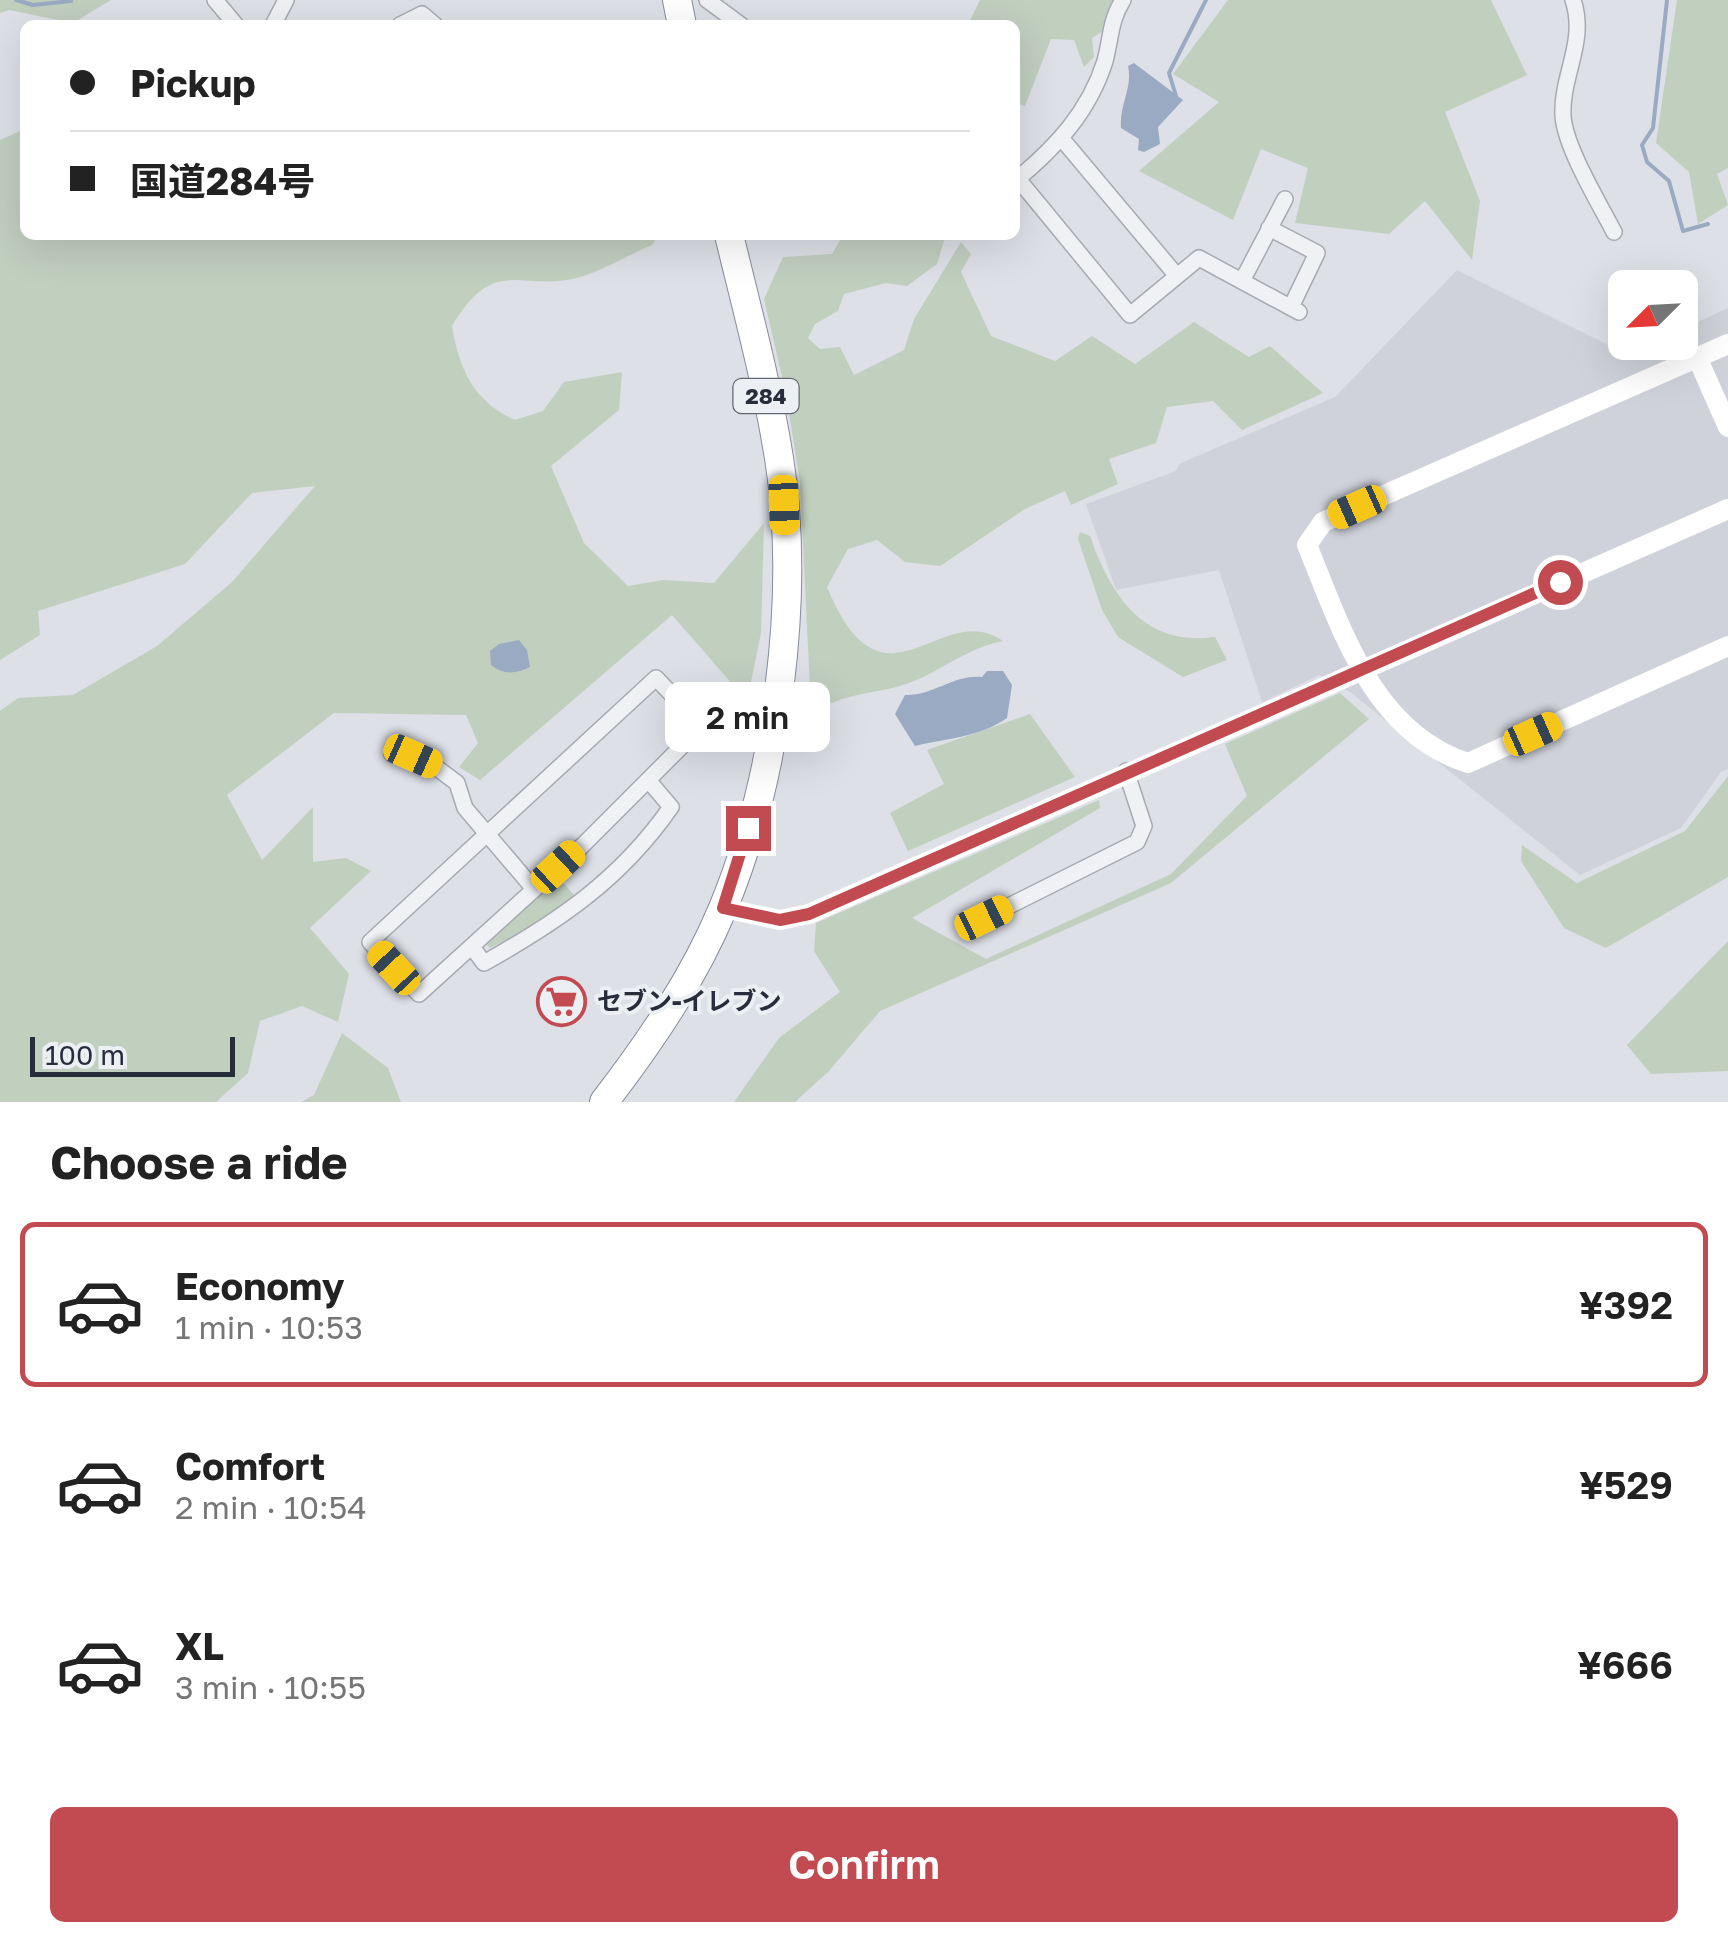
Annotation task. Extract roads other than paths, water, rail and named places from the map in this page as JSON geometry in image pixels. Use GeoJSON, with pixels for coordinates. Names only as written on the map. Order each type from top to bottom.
{"type":"FeatureCollection","features":[{"type":"Feature","properties":{"kind":"highway","name":"284"},"geometry":{"type":"LineString","coordinates":[[625,1102],[708,976],[768,805],[792,674],[792,595],[779,459],[730,240]]}},
{"type":"Feature","properties":{"kind":"highway","name":"284"},"geometry":{"type":"LineString","coordinates":[[604,1102],[650,1040],[731,910],[782,674],[786,560]]}},
{"type":"Feature","properties":{"kind":"street"},"geometry":{"type":"LineString","coordinates":[[215,0],[232,20]]}},
{"type":"Feature","properties":{"kind":"street"},"geometry":{"type":"LineString","coordinates":[[707,0],[734,20]]}},
{"type":"Feature","properties":{"kind":"street"},"geometry":{"type":"LineString","coordinates":[[1020,176],[1062,139],[1088,104],[1105,59],[1113,15],[1123,0]]}},
{"type":"Feature","properties":{"kind":"street"},"geometry":{"type":"LineString","coordinates":[[1572,0],[1579,42],[1564,96],[1563,121],[1614,232]]}},
{"type":"Feature","properties":{"kind":"street"},"geometry":{"type":"LineString","coordinates":[[1062,139],[1176,276]]}},
{"type":"Feature","properties":{"kind":"street"},"geometry":{"type":"LineString","coordinates":[[1020,185],[1130,315],[1199,258],[1295,309],[1317,253],[1269,228]]}},
{"type":"Feature","properties":{"kind":"street"},"geometry":{"type":"LineString","coordinates":[[1242,281],[1285,198]]}},
{"type":"Feature","properties":{"kind":"street"},"geometry":{"type":"LineString","coordinates":[[1698,356],[1728,344]]}},
{"type":"Feature","properties":{"kind":"street"},"geometry":{"type":"LineString","coordinates":[[1689,360],[1323,522],[1306,545],[1359,670],[1375,694],[1441,754],[1468,763],[1728,646]]}},
{"type":"Feature","properties":{"kind":"street"},"geometry":{"type":"LineString","coordinates":[[1697,360],[1728,427]]}},
{"type":"Feature","properties":{"kind":"street"},"geometry":{"type":"LineString","coordinates":[[731,910],[780,920],[809,914],[1126,771],[1728,509]]}},
{"type":"Feature","properties":{"kind":"street"},"geometry":{"type":"LineString","coordinates":[[702,726],[656,678],[370,942],[419,994],[472,948],[702,726],[758,725],[772,731]]}},
{"type":"Feature","properties":{"kind":"street"},"geometry":{"type":"LineString","coordinates":[[392,754],[413,756],[457,783],[465,808],[534,889]]}},
{"type":"Feature","properties":{"kind":"street"},"geometry":{"type":"LineString","coordinates":[[984,918],[1138,842],[1144,826],[1126,771]]}},
{"type":"Feature","properties":{"kind":"street"},"geometry":{"type":"LineString","coordinates":[[472,948],[484,963],[560,920],[606,881],[672,807],[648,780]]}},
{"type":"Feature","properties":{"kind":"water"},"geometry":{"type":"Polygon","coordinates":[[[1134,63],[1183,100],[1158,127],[1160,144],[1144,152],[1138,150],[1139,139],[1121,128],[1128,66],[1134,63]]]}},
{"type":"Feature","properties":{"kind":"water"},"geometry":{"type":"Polygon","coordinates":[[[519,640],[527,650],[530,667],[510,672],[491,665],[490,651],[499,644],[519,640]]]}},
{"type":"Feature","properties":{"kind":"water"},"geometry":{"type":"Polygon","coordinates":[[[987,671],[1003,671],[1012,685],[1007,718],[975,733],[915,746],[895,714],[905,695],[982,677],[987,671]]]}},
{"type":"Feature","properties":{"kind":"waterway"},"geometry":{"type":"LineString","coordinates":[[16,0],[33,5],[71,1]]}},
{"type":"Feature","properties":{"kind":"waterway"},"geometry":{"type":"LineString","coordinates":[[1176,96],[1169,73],[1206,0]]}},
{"type":"Feature","properties":{"kind":"waterway"},"geometry":{"type":"LineString","coordinates":[[1667,0],[1653,128],[1642,145],[1647,162],[1669,181],[1683,231],[1708,224]]}},
{"type":"Feature","properties":{"kind":"place","name":"セブン-イレブン"},"geometry":{"type":"Point","coordinates":[562,1001]}}]}
